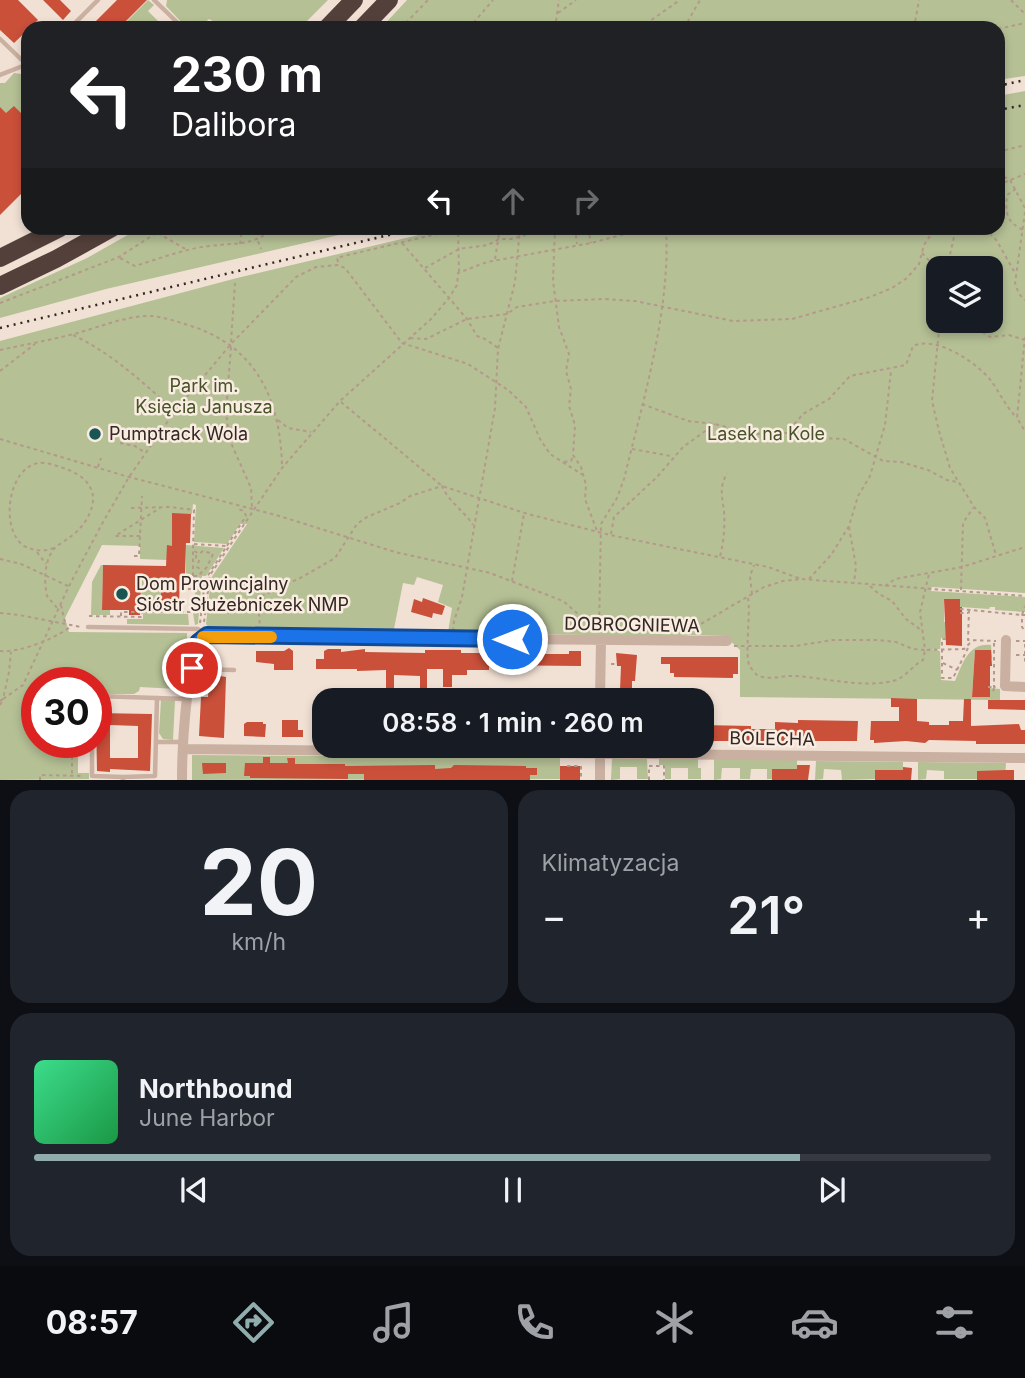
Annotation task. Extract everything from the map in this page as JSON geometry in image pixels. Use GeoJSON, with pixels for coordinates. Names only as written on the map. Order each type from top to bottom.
{"type":"FeatureCollection","features":[{"type":"Feature","properties":{"kind":"highway"},"geometry":{"type":"LineString","coordinates":[[334,21],[354,0]]}},
{"type":"Feature","properties":{"kind":"highway"},"geometry":{"type":"LineString","coordinates":[[368,21],[388,0]]}},
{"type":"Feature","properties":{"kind":"highway"},"geometry":{"type":"LineString","coordinates":[[0,258],[47,235]]}},
{"type":"Feature","properties":{"kind":"highway"},"geometry":{"type":"LineString","coordinates":[[0,286],[99,235]]}},
{"type":"Feature","properties":{"kind":"street","name":"DOBROGNIEWA"},"geometry":{"type":"LineString","coordinates":[[205,636],[678,641],[730,645]]}},
{"type":"Feature","properties":{"kind":"street"},"geometry":{"type":"LineString","coordinates":[[182,779],[187,699],[197,645],[205,636]]}},
{"type":"Feature","properties":{"kind":"street"},"geometry":{"type":"LineString","coordinates":[[597,640],[599,688]]}},
{"type":"Feature","properties":{"kind":"street"},"geometry":{"type":"LineString","coordinates":[[1006,640],[999,686],[1025,687]]}},
{"type":"Feature","properties":{"kind":"street","name":"BOLECHA"},"geometry":{"type":"LineString","coordinates":[[183,746],[312,747]]}},
{"type":"Feature","properties":{"kind":"street","name":"BOLECHA"},"geometry":{"type":"LineString","coordinates":[[714,751],[1025,758]]}},
{"type":"Feature","properties":{"kind":"street"},"geometry":{"type":"LineString","coordinates":[[600,758],[600,779]]}},
{"type":"Feature","properties":{"kind":"lane"},"geometry":{"type":"LineString","coordinates":[[77,21],[98,0]]}},
{"type":"Feature","properties":{"kind":"lane"},"geometry":{"type":"LineString","coordinates":[[154,0],[176,21]]}},
{"type":"Feature","properties":{"kind":"lane"},"geometry":{"type":"LineString","coordinates":[[0,39],[21,58]]}},
{"type":"Feature","properties":{"kind":"lane"},"geometry":{"type":"LineString","coordinates":[[0,75],[21,66]]}},
{"type":"Feature","properties":{"kind":"lane"},"geometry":{"type":"LineString","coordinates":[[88,627],[201,629],[205,636]]}},
{"type":"Feature","properties":{"kind":"lane"},"geometry":{"type":"LineString","coordinates":[[192,668],[233,670]]}},
{"type":"Feature","properties":{"kind":"lane"},"geometry":{"type":"LineString","coordinates":[[112,697],[187,699]]}},
{"type":"Feature","properties":{"kind":"lane"},"geometry":{"type":"LineString","coordinates":[[92,758],[92,776],[155,776],[157,698]]}},
{"type":"Feature","properties":{"kind":"lane"},"geometry":{"type":"LineString","coordinates":[[156,742],[183,746]]}},
{"type":"Feature","properties":{"kind":"path"},"geometry":{"type":"LineString","coordinates":[[408,21],[429,0]]}},
{"type":"Feature","properties":{"kind":"path"},"geometry":{"type":"LineString","coordinates":[[475,21],[493,0]]}},
{"type":"Feature","properties":{"kind":"path"},"geometry":{"type":"LineString","coordinates":[[556,21],[559,0]]}},
{"type":"Feature","properties":{"kind":"path"},"geometry":{"type":"LineString","coordinates":[[557,14],[576,0]]}},
{"type":"Feature","properties":{"kind":"path"},"geometry":{"type":"LineString","coordinates":[[650,21],[680,0]]}},
{"type":"Feature","properties":{"kind":"path"},"geometry":{"type":"LineString","coordinates":[[688,21],[700,0]]}},
{"type":"Feature","properties":{"kind":"path"},"geometry":{"type":"LineString","coordinates":[[915,21],[919,0]]}},
{"type":"Feature","properties":{"kind":"path"},"geometry":{"type":"LineString","coordinates":[[1011,0],[1025,14]]}},
{"type":"Feature","properties":{"kind":"path"},"geometry":{"type":"LineString","coordinates":[[1005,27],[1025,23]]}},
{"type":"Feature","properties":{"kind":"path"},"geometry":{"type":"LineString","coordinates":[[1005,150],[1025,145]]}},
{"type":"Feature","properties":{"kind":"path"},"geometry":{"type":"LineString","coordinates":[[1005,182],[1025,174]]}},
{"type":"Feature","properties":{"kind":"path"},"geometry":{"type":"LineString","coordinates":[[1005,177],[1016,188],[1025,210],[1015,283],[1019,294],[1025,300]]}},
{"type":"Feature","properties":{"kind":"path"},"geometry":{"type":"LineString","coordinates":[[1016,188],[1007,195],[1007,215],[1013,226],[1024,231]]}},
{"type":"Feature","properties":{"kind":"path"},"geometry":{"type":"LineString","coordinates":[[0,303],[119,257],[155,235]]}},
{"type":"Feature","properties":{"kind":"path"},"geometry":{"type":"LineString","coordinates":[[161,235],[188,251]]}},
{"type":"Feature","properties":{"kind":"path"},"geometry":{"type":"LineString","coordinates":[[240,245],[241,235]]}},
{"type":"Feature","properties":{"kind":"path"},"geometry":{"type":"LineString","coordinates":[[119,257],[135,266],[208,246],[240,245],[266,235]]}},
{"type":"Feature","properties":{"kind":"path"},"geometry":{"type":"LineString","coordinates":[[338,265],[338,258],[434,235]]}},
{"type":"Feature","properties":{"kind":"path"},"geometry":{"type":"LineString","coordinates":[[189,629],[199,625],[210,575],[282,468],[340,401],[431,318],[449,298],[457,285],[458,235]]}},
{"type":"Feature","properties":{"kind":"path"},"geometry":{"type":"LineString","coordinates":[[495,260],[499,235]]}},
{"type":"Feature","properties":{"kind":"path"},"geometry":{"type":"LineString","coordinates":[[424,269],[459,249],[527,235]]}},
{"type":"Feature","properties":{"kind":"path"},"geometry":{"type":"LineString","coordinates":[[554,235],[555,301],[559,327],[569,354],[566,371],[571,389],[569,406],[575,425],[573,455],[571,461],[563,462]]}},
{"type":"Feature","properties":{"kind":"path"},"geometry":{"type":"LineString","coordinates":[[576,235],[578,245]]}},
{"type":"Feature","properties":{"kind":"path"},"geometry":{"type":"LineString","coordinates":[[589,235],[591,243]]}},
{"type":"Feature","properties":{"kind":"path"},"geometry":{"type":"LineString","coordinates":[[458,273],[495,260],[621,235]]}},
{"type":"Feature","properties":{"kind":"path"},"geometry":{"type":"LineString","coordinates":[[597,640],[599,532],[606,514],[617,498],[642,404],[668,262],[666,235]]}},
{"type":"Feature","properties":{"kind":"path"},"geometry":{"type":"LineString","coordinates":[[408,338],[426,339],[467,319],[507,314],[517,307],[555,301],[604,299],[661,306],[733,321],[792,319],[870,298],[892,288],[907,278],[919,264],[931,235]]}},
{"type":"Feature","properties":{"kind":"path"},"geometry":{"type":"LineString","coordinates":[[950,256],[954,235]]}},
{"type":"Feature","properties":{"kind":"path"},"geometry":{"type":"LineString","coordinates":[[991,235],[1016,274]]}},
{"type":"Feature","properties":{"kind":"path"},"geometry":{"type":"LineString","coordinates":[[453,639],[454,621],[462,597],[498,383],[498,349],[515,282],[519,237]]}},
{"type":"Feature","properties":{"kind":"path"},"geometry":{"type":"LineString","coordinates":[[258,240],[261,249]]}},
{"type":"Feature","properties":{"kind":"path"},"geometry":{"type":"LineString","coordinates":[[402,243],[467,319],[477,336],[498,349]]}},
{"type":"Feature","properties":{"kind":"path"},"geometry":{"type":"LineString","coordinates":[[922,253],[926,257]]}},
{"type":"Feature","properties":{"kind":"path"},"geometry":{"type":"LineString","coordinates":[[1,702],[23,685],[69,586],[129,477],[175,411],[231,344],[296,277],[316,267],[338,265],[345,268],[402,343],[468,364],[498,383],[526,407],[550,454],[583,475]]}},
{"type":"Feature","properties":{"kind":"path"},"geometry":{"type":"LineString","coordinates":[[235,283],[226,411],[231,443],[251,488],[252,511]]}},
{"type":"Feature","properties":{"kind":"path"},"geometry":{"type":"LineString","coordinates":[[0,350],[152,316],[168,318],[201,330],[231,344],[254,368],[266,387],[278,419],[282,468]]}},
{"type":"Feature","properties":{"kind":"path"},"geometry":{"type":"LineString","coordinates":[[938,333],[932,401],[950,468],[974,507],[985,519],[996,555]]}},
{"type":"Feature","properties":{"kind":"path"},"geometry":{"type":"LineString","coordinates":[[984,333],[990,337],[1009,335],[1025,338],[1017,418]]}},
{"type":"Feature","properties":{"kind":"path"},"geometry":{"type":"LineString","coordinates":[[72,335],[100,348],[175,411]]}},
{"type":"Feature","properties":{"kind":"path"},"geometry":{"type":"LineString","coordinates":[[0,371],[37,342]]}},
{"type":"Feature","properties":{"kind":"path"},"geometry":{"type":"LineString","coordinates":[[787,433],[803,414],[829,399],[850,376],[906,365],[913,346],[926,342],[937,344],[983,373],[993,383],[1006,408],[1017,418],[1025,431]]}},
{"type":"Feature","properties":{"kind":"path"},"geometry":{"type":"LineString","coordinates":[[807,581],[831,555],[849,526],[859,496],[870,475],[885,425],[891,370]]}},
{"type":"Feature","properties":{"kind":"path"},"geometry":{"type":"LineString","coordinates":[[340,401],[442,486],[524,513],[610,535],[754,564],[807,581],[1025,596]]}},
{"type":"Feature","properties":{"kind":"path"},"geometry":{"type":"LineString","coordinates":[[642,404],[688,421],[715,424],[752,434],[787,433],[792,437],[844,439],[883,461],[901,462],[928,470],[947,480],[960,482]]}},
{"type":"Feature","properties":{"kind":"path"},"geometry":{"type":"LineString","coordinates":[[278,419],[288,428],[311,432]]}},
{"type":"Feature","properties":{"kind":"path"},"geometry":{"type":"LineString","coordinates":[[610,535],[614,516],[657,477],[683,447],[715,424]]}},
{"type":"Feature","properties":{"kind":"path"},"geometry":{"type":"LineString","coordinates":[[0,439],[239,508],[276,515],[396,552],[490,573],[563,601],[591,625],[597,640]]}},
{"type":"Feature","properties":{"kind":"path"},"geometry":{"type":"LineString","coordinates":[[120,443],[135,446],[145,453]]}},
{"type":"Feature","properties":{"kind":"path"},"geometry":{"type":"LineString","coordinates":[[631,449],[673,457]]}},
{"type":"Feature","properties":{"kind":"path"},"geometry":{"type":"LineString","coordinates":[[573,455],[581,467],[586,485],[585,499],[599,532]]}},
{"type":"Feature","properties":{"kind":"path"},"geometry":{"type":"LineString","coordinates":[[98,468],[101,458]]}},
{"type":"Feature","properties":{"kind":"path"},"geometry":{"type":"LineString","coordinates":[[4,509],[16,478],[31,466],[47,463],[84,478],[93,498],[91,509],[75,534],[54,548],[35,551]]}},
{"type":"Feature","properties":{"kind":"path"},"geometry":{"type":"LineString","coordinates":[[720,557],[724,538],[724,509],[720,495],[727,473]]}},
{"type":"Feature","properties":{"kind":"path"},"geometry":{"type":"LineString","coordinates":[[442,486],[473,526]]}},
{"type":"Feature","properties":{"kind":"path"},"geometry":{"type":"LineString","coordinates":[[203,611],[218,606],[234,606],[258,598],[335,558],[357,524],[410,496],[442,486]]}},
{"type":"Feature","properties":{"kind":"path"},"geometry":{"type":"LineString","coordinates":[[134,556],[139,556],[142,496]]}},
{"type":"Feature","properties":{"kind":"path"},"geometry":{"type":"LineString","coordinates":[[140,536],[115,536],[161,507]]}},
{"type":"Feature","properties":{"kind":"path"},"geometry":{"type":"LineString","coordinates":[[961,591],[963,523],[974,507]]}},
{"type":"Feature","properties":{"kind":"path"},"geometry":{"type":"LineString","coordinates":[[131,508],[194,510],[189,576],[191,589],[181,589]]}},
{"type":"Feature","properties":{"kind":"path"},"geometry":{"type":"LineString","coordinates":[[239,508],[246,516]]}},
{"type":"Feature","properties":{"kind":"path"},"geometry":{"type":"LineString","coordinates":[[204,622],[205,580],[246,516],[252,511]]}},
{"type":"Feature","properties":{"kind":"path"},"geometry":{"type":"LineString","coordinates":[[512,582],[524,513]]}},
{"type":"Feature","properties":{"kind":"path"},"geometry":{"type":"LineString","coordinates":[[849,526],[856,566],[854,584]]}},
{"type":"Feature","properties":{"kind":"path"},"geometry":{"type":"LineString","coordinates":[[11,539],[35,551],[47,565]]}},
{"type":"Feature","properties":{"kind":"path"},"geometry":{"type":"LineString","coordinates":[[193,544],[227,546]]}},
{"type":"Feature","properties":{"kind":"path"},"geometry":{"type":"LineString","coordinates":[[885,586],[895,579],[961,567],[1025,547]]}},
{"type":"Feature","properties":{"kind":"path"},"geometry":{"type":"LineString","coordinates":[[54,548],[47,565],[47,596],[58,610]]}},
{"type":"Feature","properties":{"kind":"path"},"geometry":{"type":"LineString","coordinates":[[193,550],[197,554]]}},
{"type":"Feature","properties":{"kind":"path"},"geometry":{"type":"LineString","coordinates":[[189,576],[198,576],[213,554],[210,551],[197,554]]}},
{"type":"Feature","properties":{"kind":"path"},"geometry":{"type":"LineString","coordinates":[[197,554],[196,560],[200,561],[197,567],[202,570]]}},
{"type":"Feature","properties":{"kind":"path"},"geometry":{"type":"LineString","coordinates":[[0,559],[21,564],[69,586]]}},
{"type":"Feature","properties":{"kind":"path"},"geometry":{"type":"LineString","coordinates":[[752,594],[750,576],[754,564]]}},
{"type":"Feature","properties":{"kind":"path"},"geometry":{"type":"LineString","coordinates":[[748,597],[748,665],[756,674],[774,678],[791,675],[845,682],[895,681],[923,660],[925,650],[920,612],[929,574]]}},
{"type":"Feature","properties":{"kind":"path"},"geometry":{"type":"LineString","coordinates":[[678,641],[693,628],[752,594],[783,581],[801,579]]}},
{"type":"Feature","properties":{"kind":"path"},"geometry":{"type":"LineString","coordinates":[[870,585],[878,594],[892,601],[906,619],[922,630]]}},
{"type":"Feature","properties":{"kind":"path"},"geometry":{"type":"LineString","coordinates":[[258,598],[260,636]]}},
{"type":"Feature","properties":{"kind":"path"},"geometry":{"type":"LineString","coordinates":[[61,604],[65,624]]}},
{"type":"Feature","properties":{"kind":"path"},"geometry":{"type":"LineString","coordinates":[[1025,606],[1022,627],[1025,631]]}},
{"type":"Feature","properties":{"kind":"path"},"geometry":{"type":"LineString","coordinates":[[960,611],[1024,616]]}},
{"type":"Feature","properties":{"kind":"path"},"geometry":{"type":"LineString","coordinates":[[89,616],[121,617],[121,612],[191,612]]}},
{"type":"Feature","properties":{"kind":"path"},"geometry":{"type":"LineString","coordinates":[[968,612],[968,640]]}},
{"type":"Feature","properties":{"kind":"path"},"geometry":{"type":"LineString","coordinates":[[0,613],[53,621],[71,627]]}},
{"type":"Feature","properties":{"kind":"path"},"geometry":{"type":"LineString","coordinates":[[0,651],[11,652],[31,647],[71,627],[88,627]]}},
{"type":"Feature","properties":{"kind":"path"},"geometry":{"type":"LineString","coordinates":[[962,631],[967,634]]}},
{"type":"Feature","properties":{"kind":"path"},"geometry":{"type":"LineString","coordinates":[[946,639],[942,639],[942,677],[953,678],[972,641]]}},
{"type":"Feature","properties":{"kind":"path"},"geometry":{"type":"LineString","coordinates":[[730,645],[794,646],[833,640],[878,640],[896,642],[913,649],[968,648]]}},
{"type":"Feature","properties":{"kind":"path"},"geometry":{"type":"LineString","coordinates":[[962,640],[1025,643],[1025,664]]}},
{"type":"Feature","properties":{"kind":"path"},"geometry":{"type":"LineString","coordinates":[[994,642],[992,682],[999,686]]}},
{"type":"Feature","properties":{"kind":"path"},"geometry":{"type":"LineString","coordinates":[[1,702],[11,652]]}},
{"type":"Feature","properties":{"kind":"path"},"geometry":{"type":"LineString","coordinates":[[942,663],[957,670]]}},
{"type":"Feature","properties":{"kind":"path"},"geometry":{"type":"LineString","coordinates":[[610,664],[617,664]]}},
{"type":"Feature","properties":{"kind":"path"},"geometry":{"type":"LineString","coordinates":[[988,687],[999,686]]}},
{"type":"Feature","properties":{"kind":"path"},"geometry":{"type":"LineString","coordinates":[[993,693],[999,686]]}},
{"type":"Feature","properties":{"kind":"path"},"geometry":{"type":"LineString","coordinates":[[72,758],[72,776]]}},
{"type":"Feature","properties":{"kind":"path"},"geometry":{"type":"LineString","coordinates":[[567,766],[581,766],[581,779]]}},
{"type":"Feature","properties":{"kind":"path"},"geometry":{"type":"LineString","coordinates":[[649,779],[649,766],[664,766],[664,779]]}},
{"type":"Feature","properties":{"kind":"path"},"geometry":{"type":"LineString","coordinates":[[40,779],[40,775],[92,776]]}},
{"type":"Feature","properties":{"kind":"green space"},"geometry":{"type":"Polygon","coordinates":[[[148,0],[154,5],[148,11],[158,21],[127,21],[148,0]]]}},
{"type":"Feature","properties":{"kind":"green space"},"geometry":{"type":"Polygon","coordinates":[[[167,0],[328,0],[307,21],[180,21],[166,6],[167,0]]]}},
{"type":"Feature","properties":{"kind":"green space"},"geometry":{"type":"Polygon","coordinates":[[[407,0],[1025,0],[1025,76],[1005,79],[1005,21],[388,21],[407,0]]]}},
{"type":"Feature","properties":{"kind":"green space"},"geometry":{"type":"Polygon","coordinates":[[[14,73],[21,74],[21,189],[0,211],[0,83],[5,83],[14,73]]]}},
{"type":"Feature","properties":{"kind":"green space","name":"Lasek na Kole"},"geometry":{"type":"Polygon","coordinates":[[[1025,91],[1025,593],[932,587],[931,591],[1025,597],[1025,612],[995,610],[995,607],[960,607],[960,599],[944,599],[946,638],[941,638],[940,649],[931,649],[940,651],[941,680],[955,681],[972,651],[983,645],[991,645],[992,658],[990,650],[975,650],[972,696],[988,688],[1000,689],[1000,700],[740,697],[740,650],[725,636],[448,632],[452,608],[438,602],[443,585],[417,577],[414,585],[403,583],[393,634],[213,632],[206,624],[211,578],[247,524],[240,524],[227,544],[194,542],[196,505],[193,504],[192,514],[172,514],[172,546],[167,546],[167,560],[140,559],[140,546],[102,545],[65,618],[69,632],[187,633],[177,689],[140,687],[134,694],[112,694],[112,667],[21,667],[21,758],[78,758],[78,773],[89,773],[89,779],[0,780],[0,341],[237,278],[418,235],[1005,235],[1005,95],[1025,91]]]}},
{"type":"Feature","properties":{"kind":"green space"},"geometry":{"type":"Polygon","coordinates":[[[128,235],[339,235],[106,289],[0,318],[0,298],[87,258],[128,235]]]}},
{"type":"Feature","properties":{"kind":"green space"},"geometry":{"type":"Polygon","coordinates":[[[186,545],[224,548],[206,576],[202,576],[198,624],[195,625],[193,613],[196,583],[191,582],[194,575],[186,575],[186,545]]]}},
{"type":"Feature","properties":{"kind":"green space"},"geometry":{"type":"Polygon","coordinates":[[[101,565],[102,610],[110,610],[110,615],[91,615],[92,582],[101,565]]]}},
{"type":"Feature","properties":{"kind":"green space"},"geometry":{"type":"Polygon","coordinates":[[[141,578],[161,578],[161,611],[140,610],[141,578]]]}},
{"type":"Feature","properties":{"kind":"green space"},"geometry":{"type":"Polygon","coordinates":[[[143,613],[188,614],[189,625],[127,624],[127,619],[143,619],[143,613]]]}},
{"type":"Feature","properties":{"kind":"green space"},"geometry":{"type":"Polygon","coordinates":[[[161,700],[175,700],[173,740],[163,739],[159,733],[161,700]]]}},
{"type":"Feature","properties":{"kind":"green space"},"geometry":{"type":"Polygon","coordinates":[[[192,755],[560,758],[560,779],[192,780],[192,755]]]}},
{"type":"Feature","properties":{"kind":"green space"},"geometry":{"type":"Polygon","coordinates":[[[612,758],[647,759],[648,779],[637,779],[637,767],[620,767],[620,779],[611,780],[612,758]]]}},
{"type":"Feature","properties":{"kind":"green space"},"geometry":{"type":"Polygon","coordinates":[[[659,759],[698,759],[701,779],[688,779],[688,768],[671,768],[671,779],[665,779],[665,765],[659,765],[659,759]]]}},
{"type":"Feature","properties":{"kind":"green space"},"geometry":{"type":"Polygon","coordinates":[[[714,759],[797,760],[797,773],[791,779],[791,769],[773,769],[772,779],[767,779],[767,769],[751,769],[750,779],[740,779],[740,768],[722,768],[721,779],[714,780],[714,759]]]}},
{"type":"Feature","properties":{"kind":"green space"},"geometry":{"type":"Polygon","coordinates":[[[816,761],[903,762],[903,776],[892,770],[875,770],[875,779],[842,780],[841,770],[824,769],[823,779],[815,780],[816,761]]]}},
{"type":"Feature","properties":{"kind":"green space"},"geometry":{"type":"Polygon","coordinates":[[[918,762],[1006,763],[1005,779],[977,771],[977,779],[944,779],[944,771],[927,770],[926,779],[918,780],[918,762]]]}},
{"type":"Feature","properties":{"kind":"building"},"geometry":{"type":"Polygon","coordinates":[[[0,0],[18,0],[38,20],[21,21],[21,36],[14,43],[0,30],[0,0]]]}},
{"type":"Feature","properties":{"kind":"building"},"geometry":{"type":"Polygon","coordinates":[[[43,0],[60,0],[71,11],[63,20],[43,0]]]}},
{"type":"Feature","properties":{"kind":"building"},"geometry":{"type":"Polygon","coordinates":[[[117,0],[147,0],[126,21],[96,21],[117,0]]]}},
{"type":"Feature","properties":{"kind":"building"},"geometry":{"type":"Polygon","coordinates":[[[14,106],[21,113],[21,194],[0,215],[0,107],[6,113],[14,106]]]}},
{"type":"Feature","properties":{"kind":"building"},"geometry":{"type":"Polygon","coordinates":[[[172,513],[191,514],[190,543],[186,543],[185,575],[180,575],[179,607],[172,607],[172,611],[161,611],[161,578],[141,578],[140,615],[129,615],[129,610],[102,610],[103,565],[166,566],[167,545],[172,546],[172,513]]]}},
{"type":"Feature","properties":{"kind":"building"},"geometry":{"type":"Polygon","coordinates":[[[423,598],[445,606],[442,615],[433,613],[432,618],[411,612],[414,599],[422,602],[423,598]]]}},
{"type":"Feature","properties":{"kind":"building"},"geometry":{"type":"Polygon","coordinates":[[[944,599],[960,599],[962,646],[946,645],[944,599]]]}},
{"type":"Feature","properties":{"kind":"building"},"geometry":{"type":"Polygon","coordinates":[[[289,648],[293,651],[293,670],[274,670],[274,664],[256,662],[256,651],[284,651],[289,648]]]}},
{"type":"Feature","properties":{"kind":"building"},"geometry":{"type":"Polygon","coordinates":[[[365,649],[365,652],[425,653],[425,650],[461,650],[461,653],[500,653],[500,650],[509,651],[509,654],[569,654],[569,651],[581,651],[581,666],[489,665],[489,670],[467,670],[467,675],[452,675],[452,687],[443,687],[443,669],[427,669],[427,688],[420,688],[420,676],[394,675],[394,688],[386,688],[386,670],[316,669],[316,659],[324,659],[324,651],[365,649]]]}},
{"type":"Feature","properties":{"kind":"building"},"geometry":{"type":"Polygon","coordinates":[[[975,650],[991,650],[990,697],[972,697],[975,650]]]}},
{"type":"Feature","properties":{"kind":"building"},"geometry":{"type":"Polygon","coordinates":[[[616,653],[637,655],[632,688],[620,688],[621,666],[617,666],[616,653]]]}},
{"type":"Feature","properties":{"kind":"building"},"geometry":{"type":"Polygon","coordinates":[[[661,657],[738,657],[738,674],[733,674],[733,678],[674,677],[674,673],[670,673],[670,664],[661,664],[661,657]]]}},
{"type":"Feature","properties":{"kind":"building"},"geometry":{"type":"Polygon","coordinates":[[[209,674],[226,677],[224,738],[199,736],[201,697],[208,697],[209,674]]]}},
{"type":"Feature","properties":{"kind":"building"},"geometry":{"type":"Polygon","coordinates":[[[891,698],[917,699],[917,721],[929,722],[929,725],[949,725],[949,721],[963,721],[964,699],[971,699],[971,726],[1019,724],[1021,730],[1025,730],[1025,744],[929,740],[925,743],[874,743],[874,740],[870,740],[871,721],[899,721],[899,707],[891,707],[891,698]]]}},
{"type":"Feature","properties":{"kind":"building"},"geometry":{"type":"Polygon","coordinates":[[[988,700],[1025,700],[1025,710],[988,709],[988,700]]]}},
{"type":"Feature","properties":{"kind":"building"},"geometry":{"type":"Polygon","coordinates":[[[112,713],[152,714],[150,771],[110,769],[110,772],[97,771],[97,758],[138,758],[138,726],[112,725],[112,713]]]}},
{"type":"Feature","properties":{"kind":"building"},"geometry":{"type":"Polygon","coordinates":[[[282,720],[298,720],[298,730],[303,730],[303,737],[282,737],[282,720]]]}},
{"type":"Feature","properties":{"kind":"building"},"geometry":{"type":"Polygon","coordinates":[[[798,720],[858,721],[857,741],[714,741],[714,725],[775,729],[775,722],[798,723],[798,720]]]}},
{"type":"Feature","properties":{"kind":"building"},"geometry":{"type":"Polygon","coordinates":[[[244,724],[266,724],[265,737],[244,736],[244,724]]]}},
{"type":"Feature","properties":{"kind":"building"},"geometry":{"type":"Polygon","coordinates":[[[263,757],[270,757],[270,763],[288,763],[287,758],[295,758],[295,764],[345,766],[435,765],[435,769],[451,768],[454,765],[526,766],[537,768],[537,775],[530,775],[530,780],[364,780],[364,774],[348,774],[348,779],[244,776],[245,763],[263,763],[263,757]]]}},
{"type":"Feature","properties":{"kind":"building"},"geometry":{"type":"Polygon","coordinates":[[[202,763],[226,763],[226,773],[203,774],[202,763]]]}},
{"type":"Feature","properties":{"kind":"building"},"geometry":{"type":"Polygon","coordinates":[[[797,765],[810,765],[808,780],[772,780],[772,769],[797,769],[797,765]]]}},
{"type":"Feature","properties":{"kind":"building"},"geometry":{"type":"Polygon","coordinates":[[[560,766],[580,766],[580,780],[560,780],[560,766]]]}},
{"type":"Feature","properties":{"kind":"building"},"geometry":{"type":"Polygon","coordinates":[[[903,767],[912,768],[911,780],[875,780],[875,770],[903,770],[903,767]]]}},
{"type":"Feature","properties":{"kind":"building"},"geometry":{"type":"Polygon","coordinates":[[[1014,770],[1014,780],[977,780],[977,771],[1014,770]]]}},
{"type":"Feature","properties":{"kind":"railway"},"geometry":{"type":"LineString","coordinates":[[1005,84],[1025,80]]}},
{"type":"Feature","properties":{"kind":"railway"},"geometry":{"type":"LineString","coordinates":[[1005,109],[1025,105]]}},
{"type":"Feature","properties":{"kind":"railway"},"geometry":{"type":"LineString","coordinates":[[0,328],[389,235]]}},
{"type":"Feature","properties":{"kind":"slow traffic"},"geometry":{"type":"LineString","coordinates":[[203,637],[271,637]]}},
{"type":"Feature","properties":{"kind":"place","name":"Pumptrack Wola"},"geometry":{"type":"Point","coordinates":[95,434]}},
{"type":"Feature","properties":{"kind":"place","name":"Dom Prowincjalny Sióstr Służebniczek NMP"},"geometry":{"type":"Point","coordinates":[122,594]}},
{"type":"Feature","properties":{"kind":"route"},"geometry":{"type":"LineString","coordinates":[[192,668],[198,642],[207,635],[512,639]]}},
{"type":"Feature","properties":{"kind":"park label","name":"Park im. Księcia Janusza"},"geometry":{"type":"Point","coordinates":[204,396]}}]}
